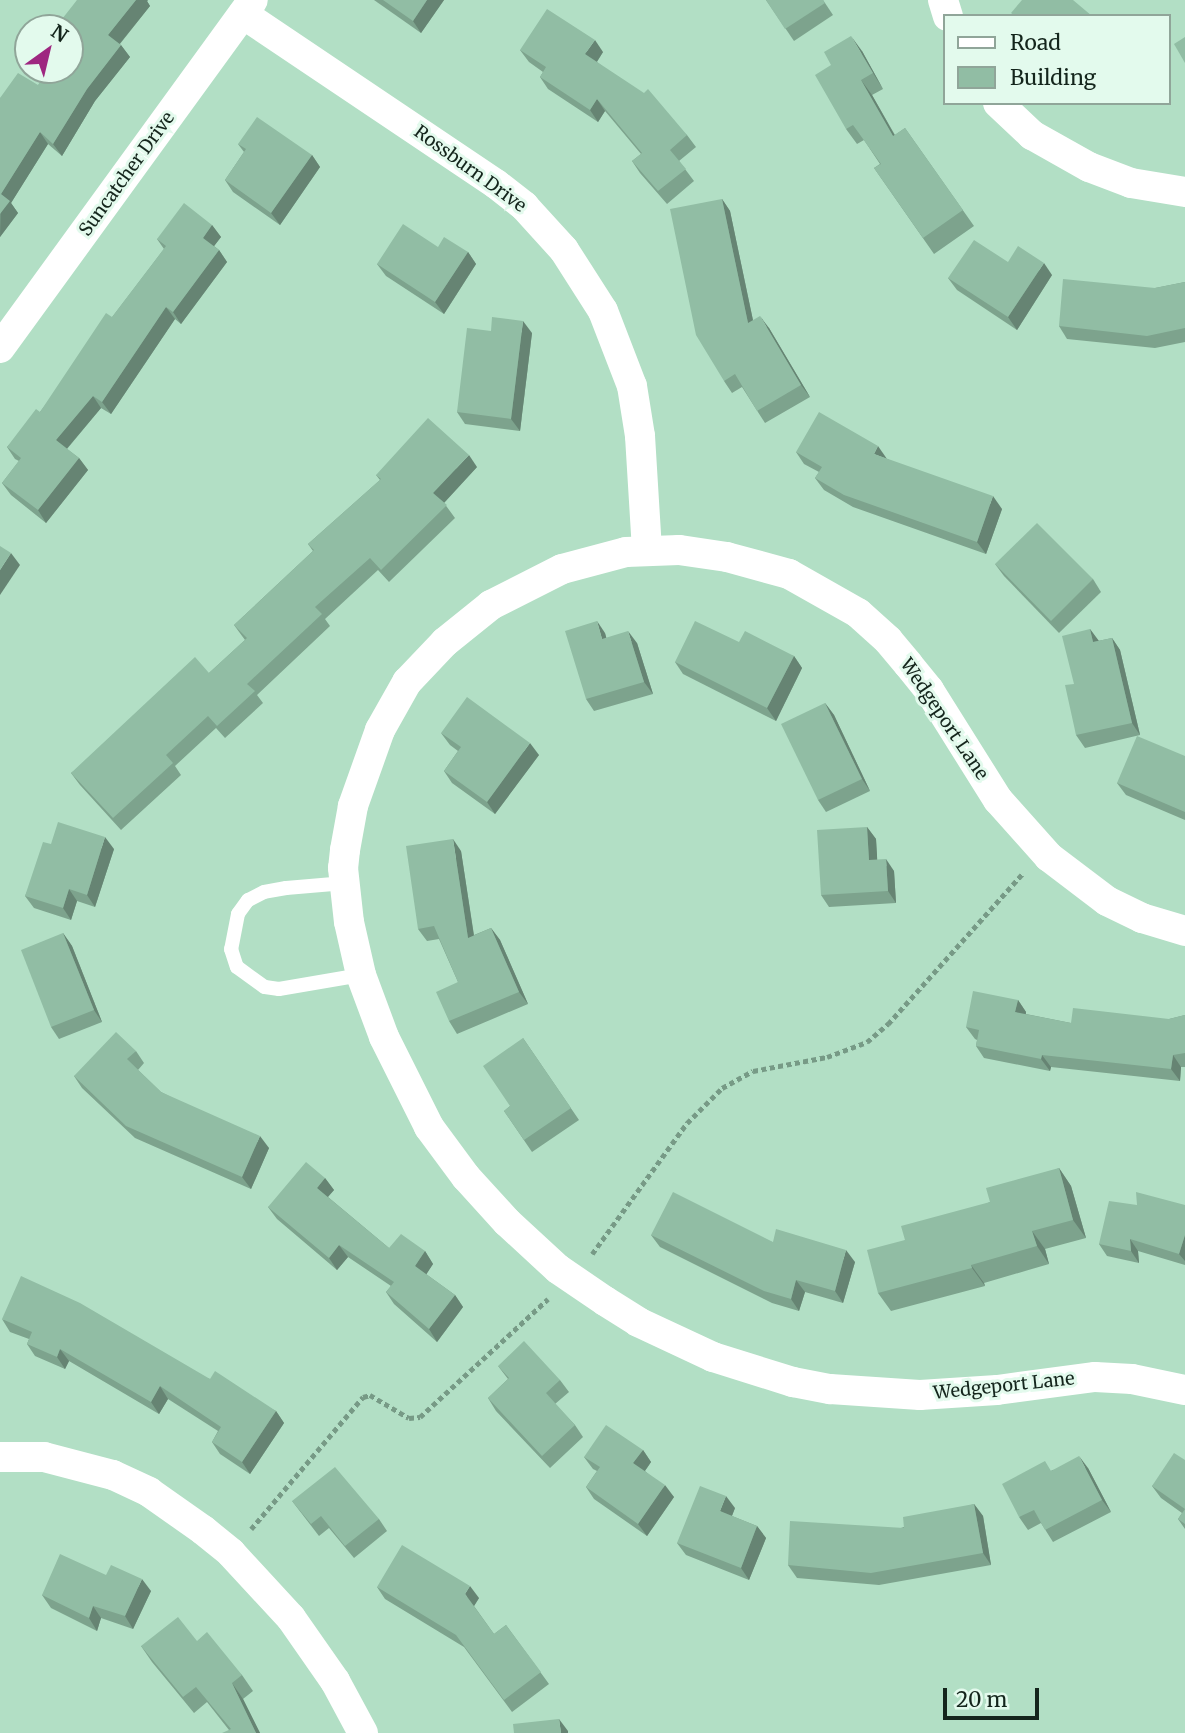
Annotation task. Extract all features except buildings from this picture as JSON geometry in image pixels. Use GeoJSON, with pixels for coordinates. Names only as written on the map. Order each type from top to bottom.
{"type":"FeatureCollection","features":[{"type":"Feature","properties":{"kind":"street","name":"Suncatcher Drive"},"geometry":{"type":"LineString","coordinates":[[0,348],[248,7]]}},
{"type":"Feature","properties":{"kind":"street","name":"Rossburn Drive"},"geometry":{"type":"LineString","coordinates":[[248,7],[496,184],[524,206],[569,257],[603,311],[632,386],[640,436],[647,549]]}},
{"type":"Feature","properties":{"kind":"street"},"geometry":{"type":"LineString","coordinates":[[1000,105],[1032,135],[1089,167],[1130,183],[1185,191]]}},
{"type":"Feature","properties":{"kind":"street","name":"Wedgeport Lane"},"geometry":{"type":"LineString","coordinates":[[1185,931],[1142,918],[1107,901],[1049,857],[998,800],[929,690],[888,640],[858,613],[789,574],[702,552],[647,549],[562,569],[512,592],[467,622],[425,661],[393,706],[369,754],[350,817],[345,850],[349,922],[361,975],[384,1037],[414,1100],[447,1153],[487,1201],[532,1246],[574,1280],[638,1322],[673,1340],[751,1370],[830,1390],[919,1395],[997,1390],[1095,1377],[1132,1379],[1185,1390]]}},
{"type":"Feature","properties":{"kind":"street"},"geometry":{"type":"LineString","coordinates":[[0,1457],[44,1457],[114,1475],[149,1492],[203,1530],[231,1553],[291,1618],[335,1681],[363,1733]]}},
{"type":"Feature","properties":{"kind":"lane"},"geometry":{"type":"LineString","coordinates":[[345,883],[286,888],[264,892],[248,900],[238,914],[231,948],[237,967],[265,987],[279,989],[361,975]]}},
{"type":"Feature","properties":{"kind":"path"},"geometry":{"type":"LineString","coordinates":[[592,1254],[692,1116],[722,1088],[753,1071],[827,1057],[867,1042],[888,1024],[1024,872]]}},
{"type":"Feature","properties":{"kind":"path"},"geometry":{"type":"LineString","coordinates":[[251,1529],[363,1397],[370,1395],[409,1418],[420,1417],[548,1299]]}}]}
